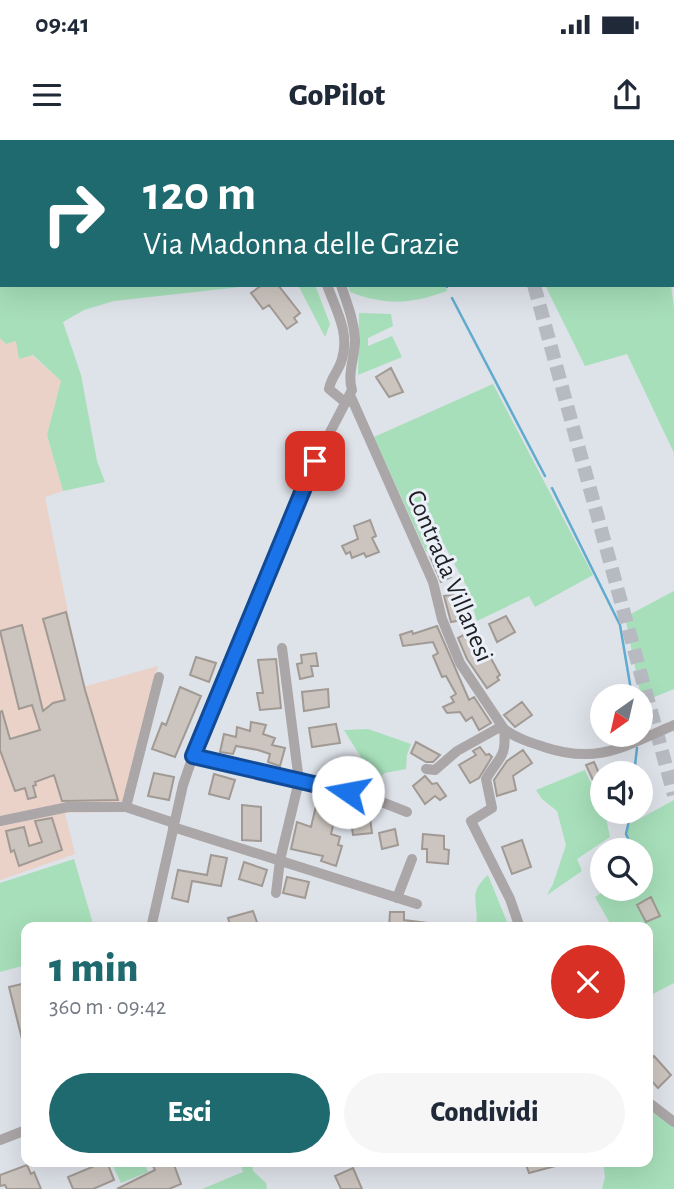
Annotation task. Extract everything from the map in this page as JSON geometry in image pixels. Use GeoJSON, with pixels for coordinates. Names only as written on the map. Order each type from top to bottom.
{"type":"FeatureCollection","features":[{"type":"Feature","properties":{"kind":"street"},"geometry":{"type":"LineString","coordinates":[[328,287],[345,338],[341,363],[336,372],[349,383]]}},
{"type":"Feature","properties":{"kind":"street"},"geometry":{"type":"LineString","coordinates":[[152,922],[193,756],[315,461],[348,399],[355,343],[354,325],[342,287]]}},
{"type":"Feature","properties":{"kind":"street","name":"Contrada Villanesi"},"geometry":{"type":"LineString","coordinates":[[336,372],[332,376],[329,389],[348,399],[433,582],[442,619],[460,663],[503,728]]}},
{"type":"Feature","properties":{"kind":"street"},"geometry":{"type":"LineString","coordinates":[[276,893],[280,860],[299,781],[282,648]]}},
{"type":"Feature","properties":{"kind":"street"},"geometry":{"type":"LineString","coordinates":[[125,807],[159,677]]}},
{"type":"Feature","properties":{"kind":"street"},"geometry":{"type":"LineString","coordinates":[[503,728],[514,736],[567,755],[590,755],[607,753],[674,725]]}},
{"type":"Feature","properties":{"kind":"street"},"geometry":{"type":"LineString","coordinates":[[426,769],[435,770],[457,751],[503,728]]}},
{"type":"Feature","properties":{"kind":"street"},"geometry":{"type":"LineString","coordinates":[[503,728],[506,750],[501,761],[486,779],[492,808],[471,821],[510,899],[518,922]]}},
{"type":"Feature","properties":{"kind":"street"},"geometry":{"type":"LineString","coordinates":[[193,756],[369,797],[407,812]]}},
{"type":"Feature","properties":{"kind":"street"},"geometry":{"type":"LineString","coordinates":[[0,821],[68,807],[125,807],[417,904]]}},
{"type":"Feature","properties":{"kind":"street"},"geometry":{"type":"LineString","coordinates":[[397,898],[412,859]]}},
{"type":"Feature","properties":{"kind":"street"},"geometry":{"type":"LineString","coordinates":[[653,1106],[674,1122]]}},
{"type":"Feature","properties":{"kind":"street"},"geometry":{"type":"LineString","coordinates":[[0,1140],[21,1132]]}},
{"type":"Feature","properties":{"kind":"shaded area"},"geometry":{"type":"Polygon","coordinates":[[[0,338],[6,344],[16,341],[61,381],[47,435],[63,491],[45,497],[83,687],[158,666],[120,812],[65,813],[75,854],[0,880],[0,338]]]}},
{"type":"Feature","properties":{"kind":"green space"},"geometry":{"type":"Polygon","coordinates":[[[0,287],[240,287],[114,301],[84,310],[63,322],[81,375],[97,461],[105,482],[63,491],[47,435],[61,381],[33,355],[19,359],[16,341],[6,344],[0,338],[0,287]]]}},
{"type":"Feature","properties":{"kind":"green space"},"geometry":{"type":"Polygon","coordinates":[[[299,287],[316,287],[330,324],[325,337],[299,287]]]}},
{"type":"Feature","properties":{"kind":"green space"},"geometry":{"type":"Polygon","coordinates":[[[349,287],[446,287],[447,291],[421,299],[398,302],[376,300],[350,292],[349,287]]]}},
{"type":"Feature","properties":{"kind":"green space"},"geometry":{"type":"Polygon","coordinates":[[[546,287],[671,287],[674,309],[674,453],[627,354],[585,366],[546,287]]]}},
{"type":"Feature","properties":{"kind":"green space"},"geometry":{"type":"Polygon","coordinates":[[[359,313],[391,314],[393,326],[368,338],[368,346],[392,336],[402,357],[358,375],[359,313]]]}},
{"type":"Feature","properties":{"kind":"green space"},"geometry":{"type":"Polygon","coordinates":[[[493,384],[593,575],[535,607],[529,596],[477,621],[468,589],[445,546],[426,552],[374,437],[493,384]]]}},
{"type":"Feature","properties":{"kind":"green space"},"geometry":{"type":"Polygon","coordinates":[[[674,591],[674,689],[653,698],[653,684],[638,684],[625,617],[674,591]]]}},
{"type":"Feature","properties":{"kind":"green space"},"geometry":{"type":"Polygon","coordinates":[[[368,729],[411,744],[406,769],[385,773],[375,780],[344,730],[368,729]]]}},
{"type":"Feature","properties":{"kind":"green space"},"geometry":{"type":"Polygon","coordinates":[[[585,770],[590,781],[590,824],[607,824],[610,837],[590,838],[590,850],[577,859],[582,871],[547,895],[566,845],[557,811],[542,799],[536,790],[585,770]]]}},
{"type":"Feature","properties":{"kind":"green space"},"geometry":{"type":"Polygon","coordinates":[[[674,800],[674,983],[653,994],[653,922],[609,922],[597,901],[653,901],[653,838],[627,838],[628,825],[653,824],[653,811],[674,800]]]}},
{"type":"Feature","properties":{"kind":"green space"},"geometry":{"type":"Polygon","coordinates":[[[74,859],[93,922],[21,922],[21,966],[0,972],[0,883],[74,859]]]}},
{"type":"Feature","properties":{"kind":"green space"},"geometry":{"type":"Polygon","coordinates":[[[488,875],[507,922],[477,922],[475,900],[481,882],[488,875]]]}},
{"type":"Feature","properties":{"kind":"green space"},"geometry":{"type":"Polygon","coordinates":[[[653,1112],[674,1127],[674,1189],[602,1189],[604,1167],[653,1167],[653,1112]]]}},
{"type":"Feature","properties":{"kind":"green space"},"geometry":{"type":"Polygon","coordinates":[[[113,1167],[146,1167],[148,1172],[121,1183],[113,1167]]]}},
{"type":"Feature","properties":{"kind":"green space"},"geometry":{"type":"Polygon","coordinates":[[[242,1167],[253,1167],[253,1171],[266,1183],[267,1189],[202,1189],[243,1172],[242,1167]]]}},
{"type":"Feature","properties":{"kind":"building"},"geometry":{"type":"Polygon","coordinates":[[[259,287],[280,287],[300,313],[294,318],[297,322],[287,329],[269,305],[263,309],[251,293],[259,287]]]}},
{"type":"Feature","properties":{"kind":"building"},"geometry":{"type":"Polygon","coordinates":[[[391,368],[403,392],[389,397],[376,377],[391,368]]]}},
{"type":"Feature","properties":{"kind":"building"},"geometry":{"type":"Polygon","coordinates":[[[370,520],[376,536],[372,538],[379,552],[366,557],[364,553],[352,558],[350,552],[346,554],[342,546],[358,539],[354,526],[370,520]]]}},
{"type":"Feature","properties":{"kind":"building"},"geometry":{"type":"Polygon","coordinates":[[[439,553],[451,577],[441,582],[430,556],[439,553]]]}},
{"type":"Feature","properties":{"kind":"building"},"geometry":{"type":"Polygon","coordinates":[[[456,594],[462,620],[451,622],[444,596],[456,594]]]}},
{"type":"Feature","properties":{"kind":"building"},"geometry":{"type":"Polygon","coordinates":[[[66,612],[85,690],[118,800],[62,801],[54,775],[35,782],[36,785],[33,786],[36,797],[28,799],[25,788],[15,791],[0,750],[2,711],[10,739],[40,730],[32,705],[19,709],[0,631],[22,625],[43,711],[53,703],[65,700],[43,619],[66,612]]]}},
{"type":"Feature","properties":{"kind":"building"},"geometry":{"type":"Polygon","coordinates":[[[506,616],[515,632],[497,642],[489,624],[506,616]]]}},
{"type":"Feature","properties":{"kind":"building"},"geometry":{"type":"Polygon","coordinates":[[[437,626],[469,700],[474,697],[491,723],[479,730],[472,717],[466,721],[460,712],[447,713],[443,707],[454,702],[451,697],[456,694],[446,676],[442,677],[433,656],[438,653],[433,642],[403,646],[400,635],[412,631],[413,634],[437,626]]]}},
{"type":"Feature","properties":{"kind":"building"},"geometry":{"type":"Polygon","coordinates":[[[475,629],[500,675],[497,677],[499,680],[487,688],[467,659],[458,638],[475,629]]]}},
{"type":"Feature","properties":{"kind":"building"},"geometry":{"type":"Polygon","coordinates":[[[316,653],[318,666],[311,666],[313,676],[300,679],[297,664],[302,663],[301,655],[316,653]]]}},
{"type":"Feature","properties":{"kind":"building"},"geometry":{"type":"Polygon","coordinates":[[[196,657],[216,663],[209,682],[190,675],[196,657]]]}},
{"type":"Feature","properties":{"kind":"building"},"geometry":{"type":"Polygon","coordinates":[[[276,659],[281,708],[260,710],[257,693],[263,693],[258,660],[276,659]]]}},
{"type":"Feature","properties":{"kind":"building"},"geometry":{"type":"Polygon","coordinates":[[[180,687],[201,696],[175,757],[152,749],[162,723],[166,725],[180,687]]]}},
{"type":"Feature","properties":{"kind":"building"},"geometry":{"type":"Polygon","coordinates":[[[328,689],[329,707],[304,711],[302,692],[328,689]]]}},
{"type":"Feature","properties":{"kind":"building"},"geometry":{"type":"Polygon","coordinates":[[[522,702],[532,715],[515,727],[504,715],[522,702]]]}},
{"type":"Feature","properties":{"kind":"building"},"geometry":{"type":"Polygon","coordinates":[[[251,722],[266,725],[263,734],[275,738],[272,745],[285,748],[280,766],[268,762],[270,754],[258,750],[236,746],[233,754],[220,752],[224,734],[236,737],[237,727],[250,731],[251,722]]]}},
{"type":"Feature","properties":{"kind":"building"},"geometry":{"type":"Polygon","coordinates":[[[336,724],[340,743],[312,747],[309,728],[336,724]]]}},
{"type":"Feature","properties":{"kind":"building"},"geometry":{"type":"Polygon","coordinates":[[[416,742],[440,755],[433,762],[426,762],[411,753],[416,742]]]}},
{"type":"Feature","properties":{"kind":"building"},"geometry":{"type":"Polygon","coordinates":[[[480,747],[486,755],[492,757],[479,778],[470,783],[459,765],[476,755],[473,751],[480,747]]]}},
{"type":"Feature","properties":{"kind":"building"},"geometry":{"type":"Polygon","coordinates":[[[523,750],[532,763],[513,776],[516,790],[497,796],[494,780],[507,761],[523,750]]]}},
{"type":"Feature","properties":{"kind":"building"},"geometry":{"type":"Polygon","coordinates":[[[333,764],[358,767],[358,786],[346,784],[345,776],[343,783],[331,780],[333,764]]]}},
{"type":"Feature","properties":{"kind":"building"},"geometry":{"type":"Polygon","coordinates":[[[154,773],[174,777],[169,800],[148,796],[154,773]]]}},
{"type":"Feature","properties":{"kind":"building"},"geometry":{"type":"Polygon","coordinates":[[[214,774],[235,780],[229,799],[209,794],[214,774]]]}},
{"type":"Feature","properties":{"kind":"building"},"geometry":{"type":"Polygon","coordinates":[[[425,776],[432,784],[437,783],[446,796],[440,800],[435,796],[425,804],[413,786],[425,776]]]}},
{"type":"Feature","properties":{"kind":"building"},"geometry":{"type":"Polygon","coordinates":[[[242,805],[261,807],[261,841],[242,840],[242,805]]]}},
{"type":"Feature","properties":{"kind":"building"},"geometry":{"type":"Polygon","coordinates":[[[316,806],[336,813],[331,834],[340,837],[338,845],[342,846],[336,866],[321,861],[323,856],[291,849],[297,822],[311,827],[316,806]]]}},
{"type":"Feature","properties":{"kind":"building"},"geometry":{"type":"Polygon","coordinates":[[[369,810],[372,833],[353,835],[350,813],[369,810]]]}},
{"type":"Feature","properties":{"kind":"building"},"geometry":{"type":"Polygon","coordinates":[[[52,818],[62,850],[19,866],[14,850],[11,852],[6,831],[24,827],[29,846],[42,842],[35,821],[52,818]]]}},
{"type":"Feature","properties":{"kind":"building"},"geometry":{"type":"Polygon","coordinates":[[[395,829],[398,845],[382,849],[379,833],[395,829]]]}},
{"type":"Feature","properties":{"kind":"building"},"geometry":{"type":"Polygon","coordinates":[[[423,834],[444,836],[444,849],[449,850],[448,864],[427,862],[427,849],[422,849],[423,834]]]}},
{"type":"Feature","properties":{"kind":"building"},"geometry":{"type":"Polygon","coordinates":[[[522,840],[531,867],[512,874],[502,847],[522,840]]]}},
{"type":"Feature","properties":{"kind":"building"},"geometry":{"type":"Polygon","coordinates":[[[211,855],[227,858],[221,886],[192,881],[188,902],[172,898],[178,870],[207,875],[211,855]]]}},
{"type":"Feature","properties":{"kind":"building"},"geometry":{"type":"Polygon","coordinates":[[[244,862],[267,870],[262,886],[239,879],[244,862]]]}},
{"type":"Feature","properties":{"kind":"building"},"geometry":{"type":"Polygon","coordinates":[[[287,877],[309,882],[305,898],[283,893],[287,877]]]}},
{"type":"Feature","properties":{"kind":"building"},"geometry":{"type":"Polygon","coordinates":[[[644,901],[653,901],[660,916],[646,922],[637,905],[644,901]]]}},
{"type":"Feature","properties":{"kind":"building"},"geometry":{"type":"Polygon","coordinates":[[[253,911],[257,922],[229,922],[228,918],[253,911]]]}},
{"type":"Feature","properties":{"kind":"building"},"geometry":{"type":"Polygon","coordinates":[[[390,912],[404,912],[404,920],[419,922],[389,922],[390,912]]]}},
{"type":"Feature","properties":{"kind":"building"},"geometry":{"type":"Polygon","coordinates":[[[21,984],[21,1035],[9,987],[21,984]]]}},
{"type":"Feature","properties":{"kind":"building"},"geometry":{"type":"Polygon","coordinates":[[[653,1057],[671,1075],[658,1088],[653,1082],[653,1057]]]}},
{"type":"Feature","properties":{"kind":"building"},"geometry":{"type":"Polygon","coordinates":[[[28,1167],[31,1174],[34,1172],[41,1189],[7,1189],[5,1185],[0,1186],[0,1175],[28,1167]]]}},
{"type":"Feature","properties":{"kind":"building"},"geometry":{"type":"Polygon","coordinates":[[[92,1167],[109,1167],[114,1180],[93,1189],[73,1189],[68,1177],[92,1167]]]}},
{"type":"Feature","properties":{"kind":"building"},"geometry":{"type":"Polygon","coordinates":[[[154,1167],[175,1167],[181,1184],[169,1189],[117,1189],[155,1170],[154,1167]]]}},
{"type":"Feature","properties":{"kind":"building"},"geometry":{"type":"Polygon","coordinates":[[[527,1167],[552,1167],[529,1173],[527,1167]]]}},
{"type":"Feature","properties":{"kind":"building"},"geometry":{"type":"Polygon","coordinates":[[[353,1168],[362,1189],[341,1189],[335,1176],[353,1168]]]}},
{"type":"Feature","properties":{"kind":"waterway"},"geometry":{"type":"LineString","coordinates":[[452,298],[545,476]]}},
{"type":"Feature","properties":{"kind":"waterway"},"geometry":{"type":"LineString","coordinates":[[552,488],[620,625],[630,684]]}},
{"type":"Feature","properties":{"kind":"waterway"},"geometry":{"type":"LineString","coordinates":[[636,761],[637,748]]}},
{"type":"Feature","properties":{"kind":"waterway"},"geometry":{"type":"LineString","coordinates":[[628,824],[628,838]]}},
{"type":"Feature","properties":{"kind":"tunnel"},"geometry":{"type":"LineString","coordinates":[[535,287],[674,795]]}},
{"type":"Feature","properties":{"kind":"route"},"geometry":{"type":"LineString","coordinates":[[315,461],[193,756],[348,792]]}}]}
